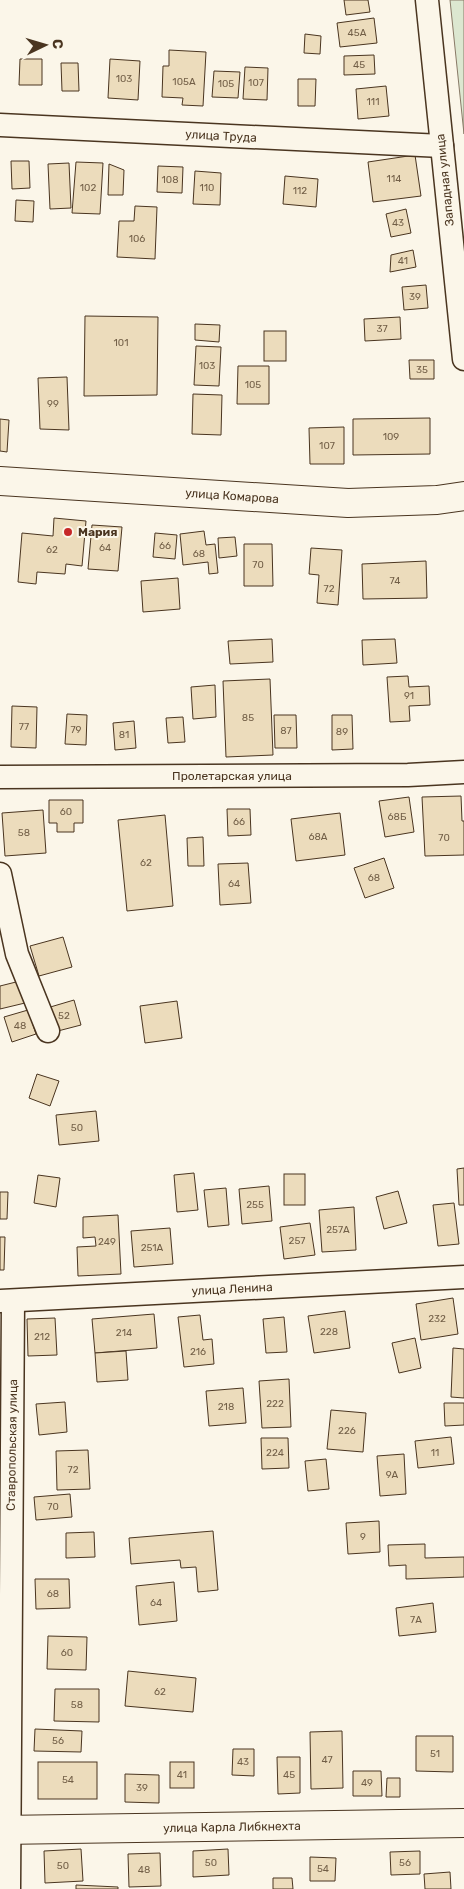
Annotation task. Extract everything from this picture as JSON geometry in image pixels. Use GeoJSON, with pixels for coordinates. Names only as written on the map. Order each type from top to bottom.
{"type":"FeatureCollection","features":[{"type":"Feature","properties":{"kind":"main road","name":"улица Комарова"},"geometry":{"type":"LineString","coordinates":[[0,481],[348,503],[437,500],[464,496]]}},
{"type":"Feature","properties":{"kind":"main road","name":"улица Карла Либкнехта"},"geometry":{"type":"LineString","coordinates":[[4,1830],[464,1823]]}},
{"type":"Feature","properties":{"kind":"street","name":"Западная улица"},"geometry":{"type":"LineString","coordinates":[[427,0],[464,359]]}},
{"type":"Feature","properties":{"kind":"street","name":"улица Труда"},"geometry":{"type":"LineString","coordinates":[[0,125],[442,146]]}},
{"type":"Feature","properties":{"kind":"street","name":"Пролетарская улица"},"geometry":{"type":"LineString","coordinates":[[0,777],[398,775],[464,772]]}},
{"type":"Feature","properties":{"kind":"street"},"geometry":{"type":"LineString","coordinates":[[0,874],[17,954],[48,1030]]}},
{"type":"Feature","properties":{"kind":"street","name":"улица Ленина"},"geometry":{"type":"LineString","coordinates":[[7,1301],[464,1277]]}},
{"type":"Feature","properties":{"kind":"street","name":"Ставропольская улица"},"geometry":{"type":"LineString","coordinates":[[7,1301],[4,1830],[9,1889]]}},
{"type":"Feature","properties":{"kind":"green space"},"geometry":{"type":"Polygon","coordinates":[[[450,0],[464,0],[464,134],[450,0]]]}},
{"type":"Feature","properties":{"kind":"building"},"geometry":{"type":"Polygon","coordinates":[[[344,0],[368,0],[370,12],[346,15],[344,0]]]}},
{"type":"Feature","properties":{"kind":"building"},"geometry":{"type":"Polygon","coordinates":[[[374,18],[377,43],[340,47],[337,23],[374,18]]]}},
{"type":"Feature","properties":{"kind":"building"},"geometry":{"type":"Polygon","coordinates":[[[305,34],[321,36],[320,54],[304,53],[305,34]]]}},
{"type":"Feature","properties":{"kind":"building"},"geometry":{"type":"Polygon","coordinates":[[[169,50],[206,52],[203,106],[182,105],[183,98],[162,97],[163,66],[169,66],[169,50]]]}},
{"type":"Feature","properties":{"kind":"building"},"geometry":{"type":"Polygon","coordinates":[[[374,55],[375,74],[344,75],[344,56],[374,55]]]}},
{"type":"Feature","properties":{"kind":"building"},"geometry":{"type":"Polygon","coordinates":[[[20,59],[42,59],[42,85],[19,85],[20,59]]]}},
{"type":"Feature","properties":{"kind":"building"},"geometry":{"type":"Polygon","coordinates":[[[110,59],[140,61],[138,100],[108,98],[110,59]]]}},
{"type":"Feature","properties":{"kind":"building"},"geometry":{"type":"Polygon","coordinates":[[[61,63],[78,63],[79,91],[62,91],[61,63]]]}},
{"type":"Feature","properties":{"kind":"building"},"geometry":{"type":"Polygon","coordinates":[[[245,67],[268,68],[267,100],[243,99],[245,67]]]}},
{"type":"Feature","properties":{"kind":"building"},"geometry":{"type":"Polygon","coordinates":[[[214,71],[240,72],[238,98],[212,97],[214,71]]]}},
{"type":"Feature","properties":{"kind":"building"},"geometry":{"type":"Polygon","coordinates":[[[298,79],[316,79],[315,106],[298,106],[298,79]]]}},
{"type":"Feature","properties":{"kind":"building"},"geometry":{"type":"Polygon","coordinates":[[[386,86],[389,116],[358,119],[356,89],[386,86]]]}},
{"type":"Feature","properties":{"kind":"building"},"geometry":{"type":"Polygon","coordinates":[[[415,155],[421,196],[373,202],[368,162],[415,155]]]}},
{"type":"Feature","properties":{"kind":"building"},"geometry":{"type":"Polygon","coordinates":[[[11,161],[29,161],[30,188],[12,189],[11,161]]]}},
{"type":"Feature","properties":{"kind":"building"},"geometry":{"type":"Polygon","coordinates":[[[76,162],[103,163],[100,214],[72,213],[76,162]]]}},
{"type":"Feature","properties":{"kind":"building"},"geometry":{"type":"Polygon","coordinates":[[[69,163],[71,208],[50,209],[48,164],[69,163]]]}},
{"type":"Feature","properties":{"kind":"building"},"geometry":{"type":"Polygon","coordinates":[[[109,164],[124,170],[123,195],[108,195],[109,164]]]}},
{"type":"Feature","properties":{"kind":"building"},"geometry":{"type":"Polygon","coordinates":[[[158,166],[183,167],[182,193],[157,192],[158,166]]]}},
{"type":"Feature","properties":{"kind":"building"},"geometry":{"type":"Polygon","coordinates":[[[195,171],[221,173],[220,205],[193,204],[195,171]]]}},
{"type":"Feature","properties":{"kind":"building"},"geometry":{"type":"Polygon","coordinates":[[[285,176],[318,179],[316,207],[283,204],[285,176]]]}},
{"type":"Feature","properties":{"kind":"building"},"geometry":{"type":"Polygon","coordinates":[[[16,200],[34,201],[33,222],[15,221],[16,200]]]}},
{"type":"Feature","properties":{"kind":"building"},"geometry":{"type":"Polygon","coordinates":[[[135,206],[157,207],[155,259],[117,257],[119,221],[134,221],[135,206]]]}},
{"type":"Feature","properties":{"kind":"building"},"geometry":{"type":"Polygon","coordinates":[[[406,209],[411,233],[391,237],[386,214],[406,209]]]}},
{"type":"Feature","properties":{"kind":"building"},"geometry":{"type":"Polygon","coordinates":[[[413,250],[416,267],[390,272],[391,255],[413,250]]]}},
{"type":"Feature","properties":{"kind":"building"},"geometry":{"type":"Polygon","coordinates":[[[426,285],[428,308],[404,310],[402,287],[426,285]]]}},
{"type":"Feature","properties":{"kind":"building"},"geometry":{"type":"Polygon","coordinates":[[[85,316],[158,317],[157,395],[84,396],[85,316]]]}},
{"type":"Feature","properties":{"kind":"building"},"geometry":{"type":"Polygon","coordinates":[[[400,317],[401,339],[365,341],[364,319],[400,317]]]}},
{"type":"Feature","properties":{"kind":"building"},"geometry":{"type":"Polygon","coordinates":[[[195,324],[220,325],[219,342],[195,340],[195,324]]]}},
{"type":"Feature","properties":{"kind":"building"},"geometry":{"type":"Polygon","coordinates":[[[264,331],[286,331],[286,361],[264,361],[264,331]]]}},
{"type":"Feature","properties":{"kind":"building"},"geometry":{"type":"Polygon","coordinates":[[[196,346],[221,347],[219,386],[194,385],[196,346]]]}},
{"type":"Feature","properties":{"kind":"building"},"geometry":{"type":"Polygon","coordinates":[[[409,360],[434,360],[434,379],[410,379],[409,360]]]}},
{"type":"Feature","properties":{"kind":"building"},"geometry":{"type":"Polygon","coordinates":[[[238,366],[269,366],[269,404],[237,404],[238,366]]]}},
{"type":"Feature","properties":{"kind":"building"},"geometry":{"type":"Polygon","coordinates":[[[67,377],[69,430],[40,429],[38,378],[67,377]]]}},
{"type":"Feature","properties":{"kind":"building"},"geometry":{"type":"Polygon","coordinates":[[[193,394],[222,395],[221,435],[192,434],[193,394]]]}},
{"type":"Feature","properties":{"kind":"building"},"geometry":{"type":"Polygon","coordinates":[[[430,418],[430,454],[353,455],[353,419],[430,418]]]}},
{"type":"Feature","properties":{"kind":"building"},"geometry":{"type":"Polygon","coordinates":[[[0,419],[9,420],[7,452],[0,451],[0,419]]]}},
{"type":"Feature","properties":{"kind":"building"},"geometry":{"type":"Polygon","coordinates":[[[344,427],[344,464],[310,464],[309,428],[344,427]]]}},
{"type":"Feature","properties":{"kind":"building"},"geometry":{"type":"Polygon","coordinates":[[[54,518],[86,521],[82,566],[66,564],[65,574],[37,572],[36,584],[18,582],[22,533],[53,536],[54,518]]]}},
{"type":"Feature","properties":{"kind":"building"},"geometry":{"type":"Polygon","coordinates":[[[92,525],[122,527],[118,571],[88,569],[92,525]]]}},
{"type":"Feature","properties":{"kind":"building"},"geometry":{"type":"Polygon","coordinates":[[[204,531],[206,545],[215,544],[218,573],[209,574],[208,562],[183,565],[180,534],[204,531]]]}},
{"type":"Feature","properties":{"kind":"building"},"geometry":{"type":"Polygon","coordinates":[[[155,533],[177,535],[175,559],[153,557],[155,533]]]}},
{"type":"Feature","properties":{"kind":"building"},"geometry":{"type":"Polygon","coordinates":[[[235,537],[237,556],[219,558],[218,538],[235,537]]]}},
{"type":"Feature","properties":{"kind":"building"},"geometry":{"type":"Polygon","coordinates":[[[244,544],[272,544],[273,586],[244,586],[244,544]]]}},
{"type":"Feature","properties":{"kind":"building"},"geometry":{"type":"Polygon","coordinates":[[[311,548],[342,550],[338,605],[317,603],[319,575],[309,574],[311,548]]]}},
{"type":"Feature","properties":{"kind":"building"},"geometry":{"type":"Polygon","coordinates":[[[426,561],[427,598],[363,599],[362,564],[426,561]]]}},
{"type":"Feature","properties":{"kind":"building"},"geometry":{"type":"Polygon","coordinates":[[[178,578],[180,609],[143,612],[141,581],[178,578]]]}},
{"type":"Feature","properties":{"kind":"building"},"geometry":{"type":"Polygon","coordinates":[[[272,639],[273,662],[230,664],[228,641],[272,639]]]}},
{"type":"Feature","properties":{"kind":"building"},"geometry":{"type":"Polygon","coordinates":[[[395,639],[397,663],[363,665],[362,640],[395,639]]]}},
{"type":"Feature","properties":{"kind":"building"},"geometry":{"type":"Polygon","coordinates":[[[408,676],[409,687],[429,686],[430,705],[409,706],[410,721],[390,722],[387,677],[408,676]]]}},
{"type":"Feature","properties":{"kind":"building"},"geometry":{"type":"Polygon","coordinates":[[[270,679],[273,755],[226,757],[223,681],[270,679]]]}},
{"type":"Feature","properties":{"kind":"building"},"geometry":{"type":"Polygon","coordinates":[[[215,685],[216,717],[193,719],[191,687],[215,685]]]}},
{"type":"Feature","properties":{"kind":"building"},"geometry":{"type":"Polygon","coordinates":[[[12,706],[37,707],[36,748],[11,747],[12,706]]]}},
{"type":"Feature","properties":{"kind":"building"},"geometry":{"type":"Polygon","coordinates":[[[67,714],[87,715],[86,745],[65,744],[67,714]]]}},
{"type":"Feature","properties":{"kind":"building"},"geometry":{"type":"Polygon","coordinates":[[[274,715],[296,715],[297,748],[275,748],[274,715]]]}},
{"type":"Feature","properties":{"kind":"building"},"geometry":{"type":"Polygon","coordinates":[[[332,715],[352,715],[353,749],[332,750],[332,715]]]}},
{"type":"Feature","properties":{"kind":"building"},"geometry":{"type":"Polygon","coordinates":[[[183,717],[185,742],[168,743],[166,718],[183,717]]]}},
{"type":"Feature","properties":{"kind":"building"},"geometry":{"type":"Polygon","coordinates":[[[134,721],[136,748],[115,750],[113,723],[134,721]]]}},
{"type":"Feature","properties":{"kind":"building"},"geometry":{"type":"Polygon","coordinates":[[[461,796],[462,821],[464,821],[464,855],[425,856],[422,797],[461,796]]]}},
{"type":"Feature","properties":{"kind":"building"},"geometry":{"type":"Polygon","coordinates":[[[409,797],[414,832],[385,837],[379,801],[409,797]]]}},
{"type":"Feature","properties":{"kind":"building"},"geometry":{"type":"Polygon","coordinates":[[[49,800],[83,800],[83,823],[74,823],[74,832],[57,832],[57,823],[49,823],[49,800]]]}},
{"type":"Feature","properties":{"kind":"building"},"geometry":{"type":"Polygon","coordinates":[[[227,809],[250,809],[251,835],[228,836],[227,809]]]}},
{"type":"Feature","properties":{"kind":"building"},"geometry":{"type":"Polygon","coordinates":[[[43,810],[46,853],[5,856],[2,813],[43,810]]]}},
{"type":"Feature","properties":{"kind":"building"},"geometry":{"type":"Polygon","coordinates":[[[340,813],[345,855],[296,861],[291,819],[340,813]]]}},
{"type":"Feature","properties":{"kind":"building"},"geometry":{"type":"Polygon","coordinates":[[[165,815],[173,906],[127,911],[118,820],[165,815]]]}},
{"type":"Feature","properties":{"kind":"building"},"geometry":{"type":"Polygon","coordinates":[[[203,837],[204,866],[188,866],[187,838],[203,837]]]}},
{"type":"Feature","properties":{"kind":"building"},"geometry":{"type":"Polygon","coordinates":[[[384,858],[394,888],[365,898],[354,868],[384,858]]]}},
{"type":"Feature","properties":{"kind":"building"},"geometry":{"type":"Polygon","coordinates":[[[248,863],[251,903],[220,905],[218,864],[248,863]]]}},
{"type":"Feature","properties":{"kind":"building"},"geometry":{"type":"Polygon","coordinates":[[[63,937],[72,967],[39,976],[30,946],[63,937]]]}},
{"type":"Feature","properties":{"kind":"building"},"geometry":{"type":"Polygon","coordinates":[[[20,981],[25,1003],[0,1009],[0,986],[20,981]]]}},
{"type":"Feature","properties":{"kind":"building"},"geometry":{"type":"Polygon","coordinates":[[[74,1000],[81,1025],[54,1032],[47,1008],[74,1000]]]}},
{"type":"Feature","properties":{"kind":"building"},"geometry":{"type":"Polygon","coordinates":[[[177,1001],[182,1038],[145,1043],[140,1006],[177,1001]]]}},
{"type":"Feature","properties":{"kind":"building"},"geometry":{"type":"Polygon","coordinates":[[[28,1010],[36,1034],[12,1042],[4,1017],[28,1010]]]}},
{"type":"Feature","properties":{"kind":"building"},"geometry":{"type":"Polygon","coordinates":[[[37,1074],[59,1081],[50,1106],[29,1098],[37,1074]]]}},
{"type":"Feature","properties":{"kind":"building"},"geometry":{"type":"Polygon","coordinates":[[[96,1111],[99,1141],[59,1145],[56,1115],[96,1111]]]}},
{"type":"Feature","properties":{"kind":"building"},"geometry":{"type":"Polygon","coordinates":[[[464,1168],[464,1205],[459,1205],[457,1169],[464,1168]]]}},
{"type":"Feature","properties":{"kind":"building"},"geometry":{"type":"Polygon","coordinates":[[[194,1173],[198,1210],[177,1212],[174,1175],[194,1173]]]}},
{"type":"Feature","properties":{"kind":"building"},"geometry":{"type":"Polygon","coordinates":[[[284,1174],[305,1174],[305,1205],[284,1205],[284,1174]]]}},
{"type":"Feature","properties":{"kind":"building"},"geometry":{"type":"Polygon","coordinates":[[[38,1175],[60,1178],[56,1207],[34,1203],[38,1175]]]}},
{"type":"Feature","properties":{"kind":"building"},"geometry":{"type":"Polygon","coordinates":[[[269,1186],[272,1221],[242,1224],[239,1189],[269,1186]]]}},
{"type":"Feature","properties":{"kind":"building"},"geometry":{"type":"Polygon","coordinates":[[[226,1188],[229,1225],[208,1227],[204,1190],[226,1188]]]}},
{"type":"Feature","properties":{"kind":"building"},"geometry":{"type":"Polygon","coordinates":[[[398,1191],[407,1223],[384,1229],[376,1197],[398,1191]]]}},
{"type":"Feature","properties":{"kind":"building"},"geometry":{"type":"Polygon","coordinates":[[[0,1192],[8,1192],[7,1219],[0,1219],[0,1192]]]}},
{"type":"Feature","properties":{"kind":"building"},"geometry":{"type":"Polygon","coordinates":[[[454,1203],[459,1244],[438,1246],[433,1205],[454,1203]]]}},
{"type":"Feature","properties":{"kind":"building"},"geometry":{"type":"Polygon","coordinates":[[[354,1207],[356,1250],[322,1252],[319,1210],[354,1207]]]}},
{"type":"Feature","properties":{"kind":"building"},"geometry":{"type":"Polygon","coordinates":[[[118,1215],[121,1274],[78,1276],[77,1247],[96,1246],[95,1237],[83,1238],[83,1217],[118,1215]]]}},
{"type":"Feature","properties":{"kind":"building"},"geometry":{"type":"Polygon","coordinates":[[[310,1223],[315,1255],[284,1259],[280,1227],[310,1223]]]}},
{"type":"Feature","properties":{"kind":"building"},"geometry":{"type":"Polygon","coordinates":[[[170,1228],[173,1264],[134,1267],[131,1231],[170,1228]]]}},
{"type":"Feature","properties":{"kind":"building"},"geometry":{"type":"Polygon","coordinates":[[[0,1237],[5,1237],[4,1270],[0,1270],[0,1237]]]}},
{"type":"Feature","properties":{"kind":"building"},"geometry":{"type":"Polygon","coordinates":[[[453,1298],[458,1334],[421,1340],[416,1304],[453,1298]]]}},
{"type":"Feature","properties":{"kind":"building"},"geometry":{"type":"Polygon","coordinates":[[[345,1311],[350,1348],[314,1353],[308,1316],[345,1311]]]}},
{"type":"Feature","properties":{"kind":"building"},"geometry":{"type":"Polygon","coordinates":[[[154,1314],[157,1348],[95,1353],[92,1319],[154,1314]]]}},
{"type":"Feature","properties":{"kind":"building"},"geometry":{"type":"Polygon","coordinates":[[[200,1315],[203,1340],[212,1339],[214,1364],[184,1367],[178,1317],[200,1315]]]}},
{"type":"Feature","properties":{"kind":"building"},"geometry":{"type":"Polygon","coordinates":[[[284,1317],[287,1352],[266,1353],[263,1319],[284,1317]]]}},
{"type":"Feature","properties":{"kind":"building"},"geometry":{"type":"Polygon","coordinates":[[[55,1318],[57,1355],[28,1356],[27,1319],[55,1318]]]}},
{"type":"Feature","properties":{"kind":"building"},"geometry":{"type":"Polygon","coordinates":[[[415,1338],[421,1368],[399,1373],[392,1343],[415,1338]]]}},
{"type":"Feature","properties":{"kind":"building"},"geometry":{"type":"Polygon","coordinates":[[[453,1348],[464,1349],[464,1398],[451,1397],[453,1348]]]}},
{"type":"Feature","properties":{"kind":"building"},"geometry":{"type":"Polygon","coordinates":[[[126,1351],[128,1380],[97,1382],[95,1353],[126,1351]]]}},
{"type":"Feature","properties":{"kind":"building"},"geometry":{"type":"Polygon","coordinates":[[[289,1379],[291,1427],[262,1428],[259,1381],[289,1379]]]}},
{"type":"Feature","properties":{"kind":"building"},"geometry":{"type":"Polygon","coordinates":[[[243,1388],[246,1423],[209,1426],[206,1391],[243,1388]]]}},
{"type":"Feature","properties":{"kind":"building"},"geometry":{"type":"Polygon","coordinates":[[[65,1402],[67,1432],[39,1435],[36,1404],[65,1402]]]}},
{"type":"Feature","properties":{"kind":"building"},"geometry":{"type":"Polygon","coordinates":[[[444,1403],[464,1403],[464,1425],[445,1426],[444,1403]]]}},
{"type":"Feature","properties":{"kind":"building"},"geometry":{"type":"Polygon","coordinates":[[[331,1410],[366,1413],[363,1452],[327,1449],[331,1410]]]}},
{"type":"Feature","properties":{"kind":"building"},"geometry":{"type":"Polygon","coordinates":[[[451,1437],[454,1464],[418,1468],[415,1441],[451,1437]]]}},
{"type":"Feature","properties":{"kind":"building"},"geometry":{"type":"Polygon","coordinates":[[[261,1438],[288,1438],[289,1468],[262,1469],[261,1438]]]}},
{"type":"Feature","properties":{"kind":"building"},"geometry":{"type":"Polygon","coordinates":[[[88,1450],[90,1489],[57,1490],[56,1451],[88,1450]]]}},
{"type":"Feature","properties":{"kind":"building"},"geometry":{"type":"Polygon","coordinates":[[[404,1454],[406,1494],[380,1496],[377,1456],[404,1454]]]}},
{"type":"Feature","properties":{"kind":"building"},"geometry":{"type":"Polygon","coordinates":[[[326,1459],[329,1489],[308,1491],[305,1461],[326,1459]]]}},
{"type":"Feature","properties":{"kind":"building"},"geometry":{"type":"Polygon","coordinates":[[[70,1494],[72,1517],[36,1520],[34,1497],[70,1494]]]}},
{"type":"Feature","properties":{"kind":"building"},"geometry":{"type":"Polygon","coordinates":[[[379,1521],[380,1552],[348,1554],[346,1523],[379,1521]]]}},
{"type":"Feature","properties":{"kind":"building"},"geometry":{"type":"Polygon","coordinates":[[[213,1531],[218,1590],[198,1592],[196,1567],[181,1568],[180,1560],[131,1564],[129,1538],[213,1531]]]}},
{"type":"Feature","properties":{"kind":"building"},"geometry":{"type":"Polygon","coordinates":[[[94,1532],[95,1557],[66,1558],[66,1533],[94,1532]]]}},
{"type":"Feature","properties":{"kind":"building"},"geometry":{"type":"Polygon","coordinates":[[[425,1544],[425,1558],[464,1557],[464,1577],[406,1579],[406,1565],[389,1566],[388,1545],[425,1544]]]}},
{"type":"Feature","properties":{"kind":"building"},"geometry":{"type":"Polygon","coordinates":[[[35,1579],[69,1579],[70,1608],[36,1609],[35,1579]]]}},
{"type":"Feature","properties":{"kind":"building"},"geometry":{"type":"Polygon","coordinates":[[[174,1582],[177,1621],[139,1625],[136,1586],[174,1582]]]}},
{"type":"Feature","properties":{"kind":"building"},"geometry":{"type":"Polygon","coordinates":[[[433,1603],[436,1632],[399,1636],[396,1608],[433,1603]]]}},
{"type":"Feature","properties":{"kind":"building"},"geometry":{"type":"Polygon","coordinates":[[[48,1636],[87,1637],[86,1670],[47,1669],[48,1636]]]}},
{"type":"Feature","properties":{"kind":"building"},"geometry":{"type":"Polygon","coordinates":[[[128,1671],[196,1678],[193,1712],[125,1706],[128,1671]]]}},
{"type":"Feature","properties":{"kind":"building"},"geometry":{"type":"Polygon","coordinates":[[[55,1689],[99,1689],[99,1722],[54,1721],[55,1689]]]}},
{"type":"Feature","properties":{"kind":"building"},"geometry":{"type":"Polygon","coordinates":[[[35,1729],[82,1731],[81,1752],[34,1751],[35,1729]]]}},
{"type":"Feature","properties":{"kind":"building"},"geometry":{"type":"Polygon","coordinates":[[[342,1731],[343,1788],[311,1789],[310,1732],[342,1731]]]}},
{"type":"Feature","properties":{"kind":"building"},"geometry":{"type":"Polygon","coordinates":[[[416,1736],[453,1736],[453,1772],[416,1771],[416,1736]]]}},
{"type":"Feature","properties":{"kind":"building"},"geometry":{"type":"Polygon","coordinates":[[[233,1749],[254,1749],[254,1776],[232,1775],[233,1749]]]}},
{"type":"Feature","properties":{"kind":"building"},"geometry":{"type":"Polygon","coordinates":[[[277,1757],[300,1757],[300,1793],[278,1794],[277,1757]]]}},
{"type":"Feature","properties":{"kind":"building"},"geometry":{"type":"Polygon","coordinates":[[[38,1762],[97,1762],[97,1799],[38,1799],[38,1762]]]}},
{"type":"Feature","properties":{"kind":"building"},"geometry":{"type":"Polygon","coordinates":[[[170,1762],[194,1762],[194,1788],[170,1788],[170,1762]]]}},
{"type":"Feature","properties":{"kind":"building"},"geometry":{"type":"Polygon","coordinates":[[[353,1771],[381,1771],[382,1796],[353,1796],[353,1771]]]}},
{"type":"Feature","properties":{"kind":"building"},"geometry":{"type":"Polygon","coordinates":[[[125,1774],[159,1775],[159,1803],[125,1802],[125,1774]]]}},
{"type":"Feature","properties":{"kind":"building"},"geometry":{"type":"Polygon","coordinates":[[[387,1778],[400,1778],[400,1797],[386,1797],[387,1778]]]}},
{"type":"Feature","properties":{"kind":"building"},"geometry":{"type":"Polygon","coordinates":[[[81,1849],[83,1881],[45,1883],[44,1851],[81,1849]]]}},
{"type":"Feature","properties":{"kind":"building"},"geometry":{"type":"Polygon","coordinates":[[[228,1849],[229,1875],[193,1877],[193,1851],[228,1849]]]}},
{"type":"Feature","properties":{"kind":"building"},"geometry":{"type":"Polygon","coordinates":[[[420,1851],[420,1874],[391,1875],[390,1852],[420,1851]]]}},
{"type":"Feature","properties":{"kind":"building"},"geometry":{"type":"Polygon","coordinates":[[[160,1853],[161,1886],[129,1887],[128,1854],[160,1853]]]}},
{"type":"Feature","properties":{"kind":"building"},"geometry":{"type":"Polygon","coordinates":[[[310,1857],[336,1858],[335,1881],[310,1881],[310,1857]]]}},
{"type":"Feature","properties":{"kind":"building"},"geometry":{"type":"Polygon","coordinates":[[[450,1872],[451,1889],[425,1889],[424,1874],[450,1872]]]}},
{"type":"Feature","properties":{"kind":"building"},"geometry":{"type":"Polygon","coordinates":[[[273,1878],[292,1878],[293,1889],[273,1889],[273,1878]]]}},
{"type":"Feature","properties":{"kind":"building"},"geometry":{"type":"Polygon","coordinates":[[[76,1885],[118,1887],[118,1889],[76,1889],[76,1885]]]}},
{"type":"Feature","properties":{"kind":"place","name":"Мария"},"geometry":{"type":"Point","coordinates":[68,532]}}]}
